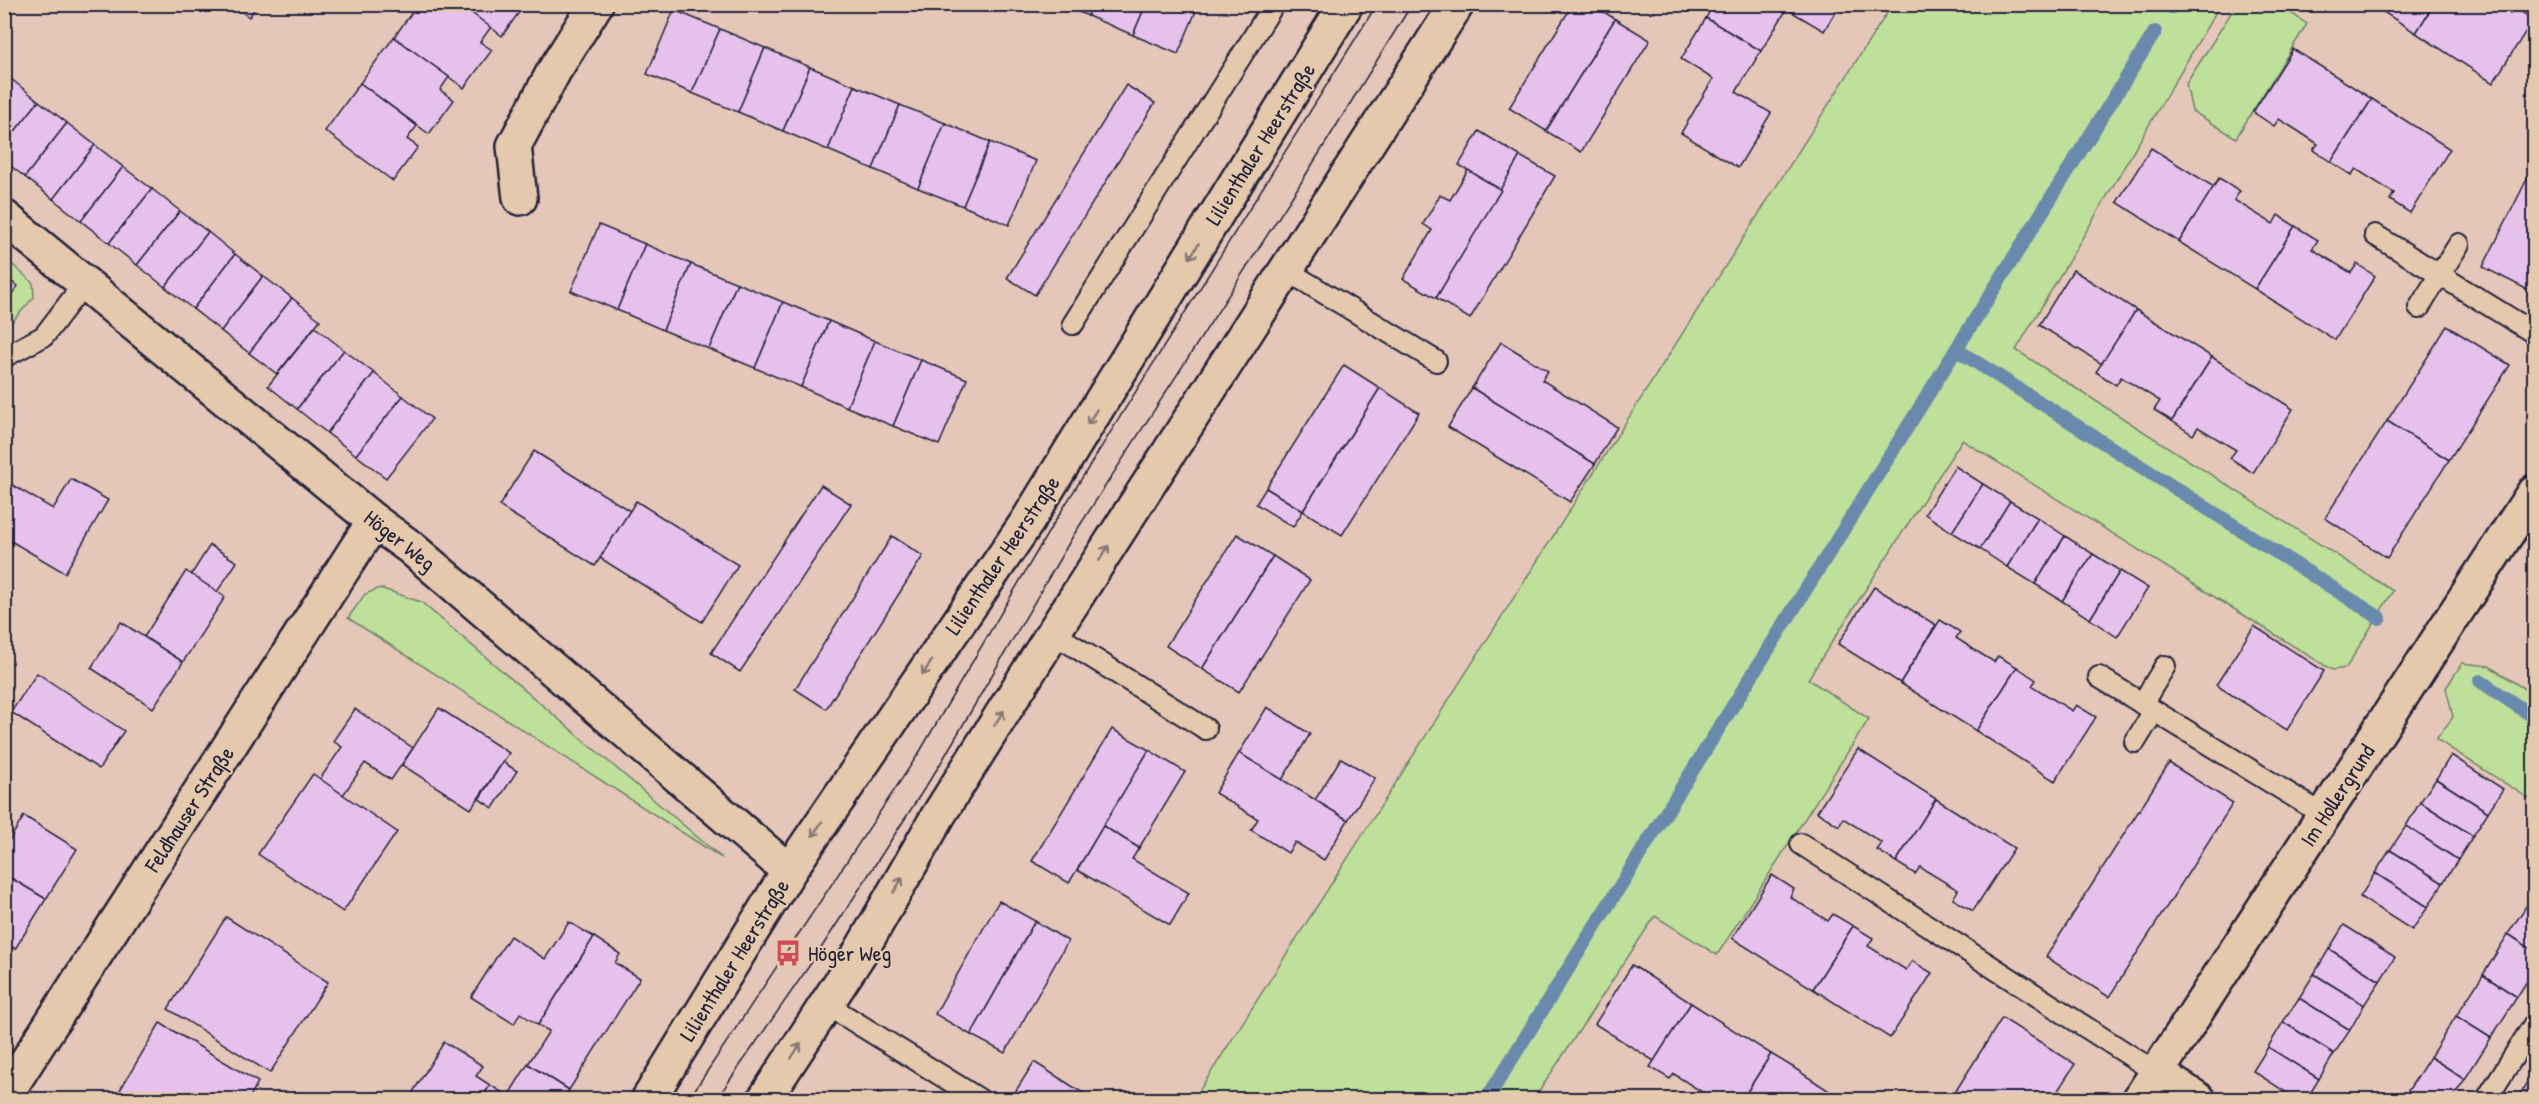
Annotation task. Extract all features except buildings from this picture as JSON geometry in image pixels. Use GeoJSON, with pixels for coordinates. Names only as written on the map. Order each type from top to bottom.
{"type":"FeatureCollection","features":[{"type":"Feature","properties":{"kind":"street"},"geometry":{"type":"LineString","coordinates":[[520,198],[514,146],[554,71],[596,4]]}},
{"type":"Feature","properties":{"kind":"street","name":"Lilienthaler Heerstraße"},"geometry":{"type":"LineString","coordinates":[[648,1100],[789,871],[1027,522],[1346,4]]}},
{"type":"Feature","properties":{"kind":"street"},"geometry":{"type":"LineString","coordinates":[[764,1100],[859,954],[938,816],[1053,633],[1457,4]]}},
{"type":"Feature","properties":{"kind":"street","name":"Höger Weg"},"geometry":{"type":"LineString","coordinates":[[4,217],[374,521],[410,547],[789,871]]}},
{"type":"Feature","properties":{"kind":"street","name":"Im Hollergrund"},"geometry":{"type":"LineString","coordinates":[[2148,1086],[2535,492]]}},
{"type":"Feature","properties":{"kind":"street","name":"Feldhauser Straße"},"geometry":{"type":"LineString","coordinates":[[4,1097],[374,521]]}},
{"type":"Feature","properties":{"kind":"street"},"geometry":{"type":"LineString","coordinates":[[2148,1086],[2199,1100]]}},
{"type":"Feature","properties":{"kind":"lane"},"geometry":{"type":"LineString","coordinates":[[1073,324],[1274,4]]}},
{"type":"Feature","properties":{"kind":"lane"},"geometry":{"type":"LineString","coordinates":[[2375,235],[2535,333]]}},
{"type":"Feature","properties":{"kind":"lane"},"geometry":{"type":"LineString","coordinates":[[2419,308],[2459,244]]}},
{"type":"Feature","properties":{"kind":"lane"},"geometry":{"type":"LineString","coordinates":[[1286,270],[1436,361]]}},
{"type":"Feature","properties":{"kind":"lane"},"geometry":{"type":"LineString","coordinates":[[4,357],[44,336],[85,282]]}},
{"type":"Feature","properties":{"kind":"lane"},"geometry":{"type":"LineString","coordinates":[[1053,633],[1206,729]]}},
{"type":"Feature","properties":{"kind":"lane"},"geometry":{"type":"LineString","coordinates":[[2135,742],[2165,666]]}},
{"type":"Feature","properties":{"kind":"lane"},"geometry":{"type":"LineString","coordinates":[[2099,677],[2324,815]]}},
{"type":"Feature","properties":{"kind":"lane"},"geometry":{"type":"LineString","coordinates":[[1801,844],[2148,1086]]}},
{"type":"Feature","properties":{"kind":"lane"},"geometry":{"type":"LineString","coordinates":[[826,1004],[979,1099]]}},
{"type":"Feature","properties":{"kind":"lane"},"geometry":{"type":"LineString","coordinates":[[2486,1100],[2535,1024]]}},
{"type":"Feature","properties":{"kind":"green space"},"geometry":{"type":"Polygon","coordinates":[[[1892,5],[2220,5],[2016,350],[2393,591],[2346,668],[2332,670],[1962,440],[1808,679],[1869,719],[1717,955],[1655,916],[1534,1099],[1194,1099],[1892,5]]]}},
{"type":"Feature","properties":{"kind":"green space"},"geometry":{"type":"Polygon","coordinates":[[[2236,5],[2279,5],[2307,24],[2236,138],[2192,111],[2186,84],[2236,5]]]}},
{"type":"Feature","properties":{"kind":"green space"},"geometry":{"type":"Polygon","coordinates":[[[4,257],[33,283],[34,297],[10,324],[5,326],[4,257]]]}},
{"type":"Feature","properties":{"kind":"green space"},"geometry":{"type":"Polygon","coordinates":[[[380,588],[421,602],[722,858],[348,618],[365,594],[380,588]]]}},
{"type":"Feature","properties":{"kind":"green space"},"geometry":{"type":"Polygon","coordinates":[[[2462,663],[2489,666],[2534,695],[2534,802],[2436,739],[2453,717],[2446,688],[2462,663]]]}},
{"type":"Feature","properties":{"kind":"waterway"},"geometry":{"type":"LineString","coordinates":[[1486,1100],[2155,32]]}},
{"type":"Feature","properties":{"kind":"waterway"},"geometry":{"type":"LineString","coordinates":[[1957,350],[2380,618]]}},
{"type":"Feature","properties":{"kind":"waterway"},"geometry":{"type":"LineString","coordinates":[[2480,681],[2534,717]]}},
{"type":"Feature","properties":{"kind":"tram line"},"geometry":{"type":"LineString","coordinates":[[688,1100],[919,753],[1049,531],[1377,4]]}},
{"type":"Feature","properties":{"kind":"tram line"},"geometry":{"type":"LineString","coordinates":[[716,1100],[814,959],[939,766],[1073,536],[1297,189],[1412,4]]}},
{"type":"Feature","properties":{"kind":"place","name":"Höger Weg"},"geometry":{"type":"Point","coordinates":[788,953]}}]}
